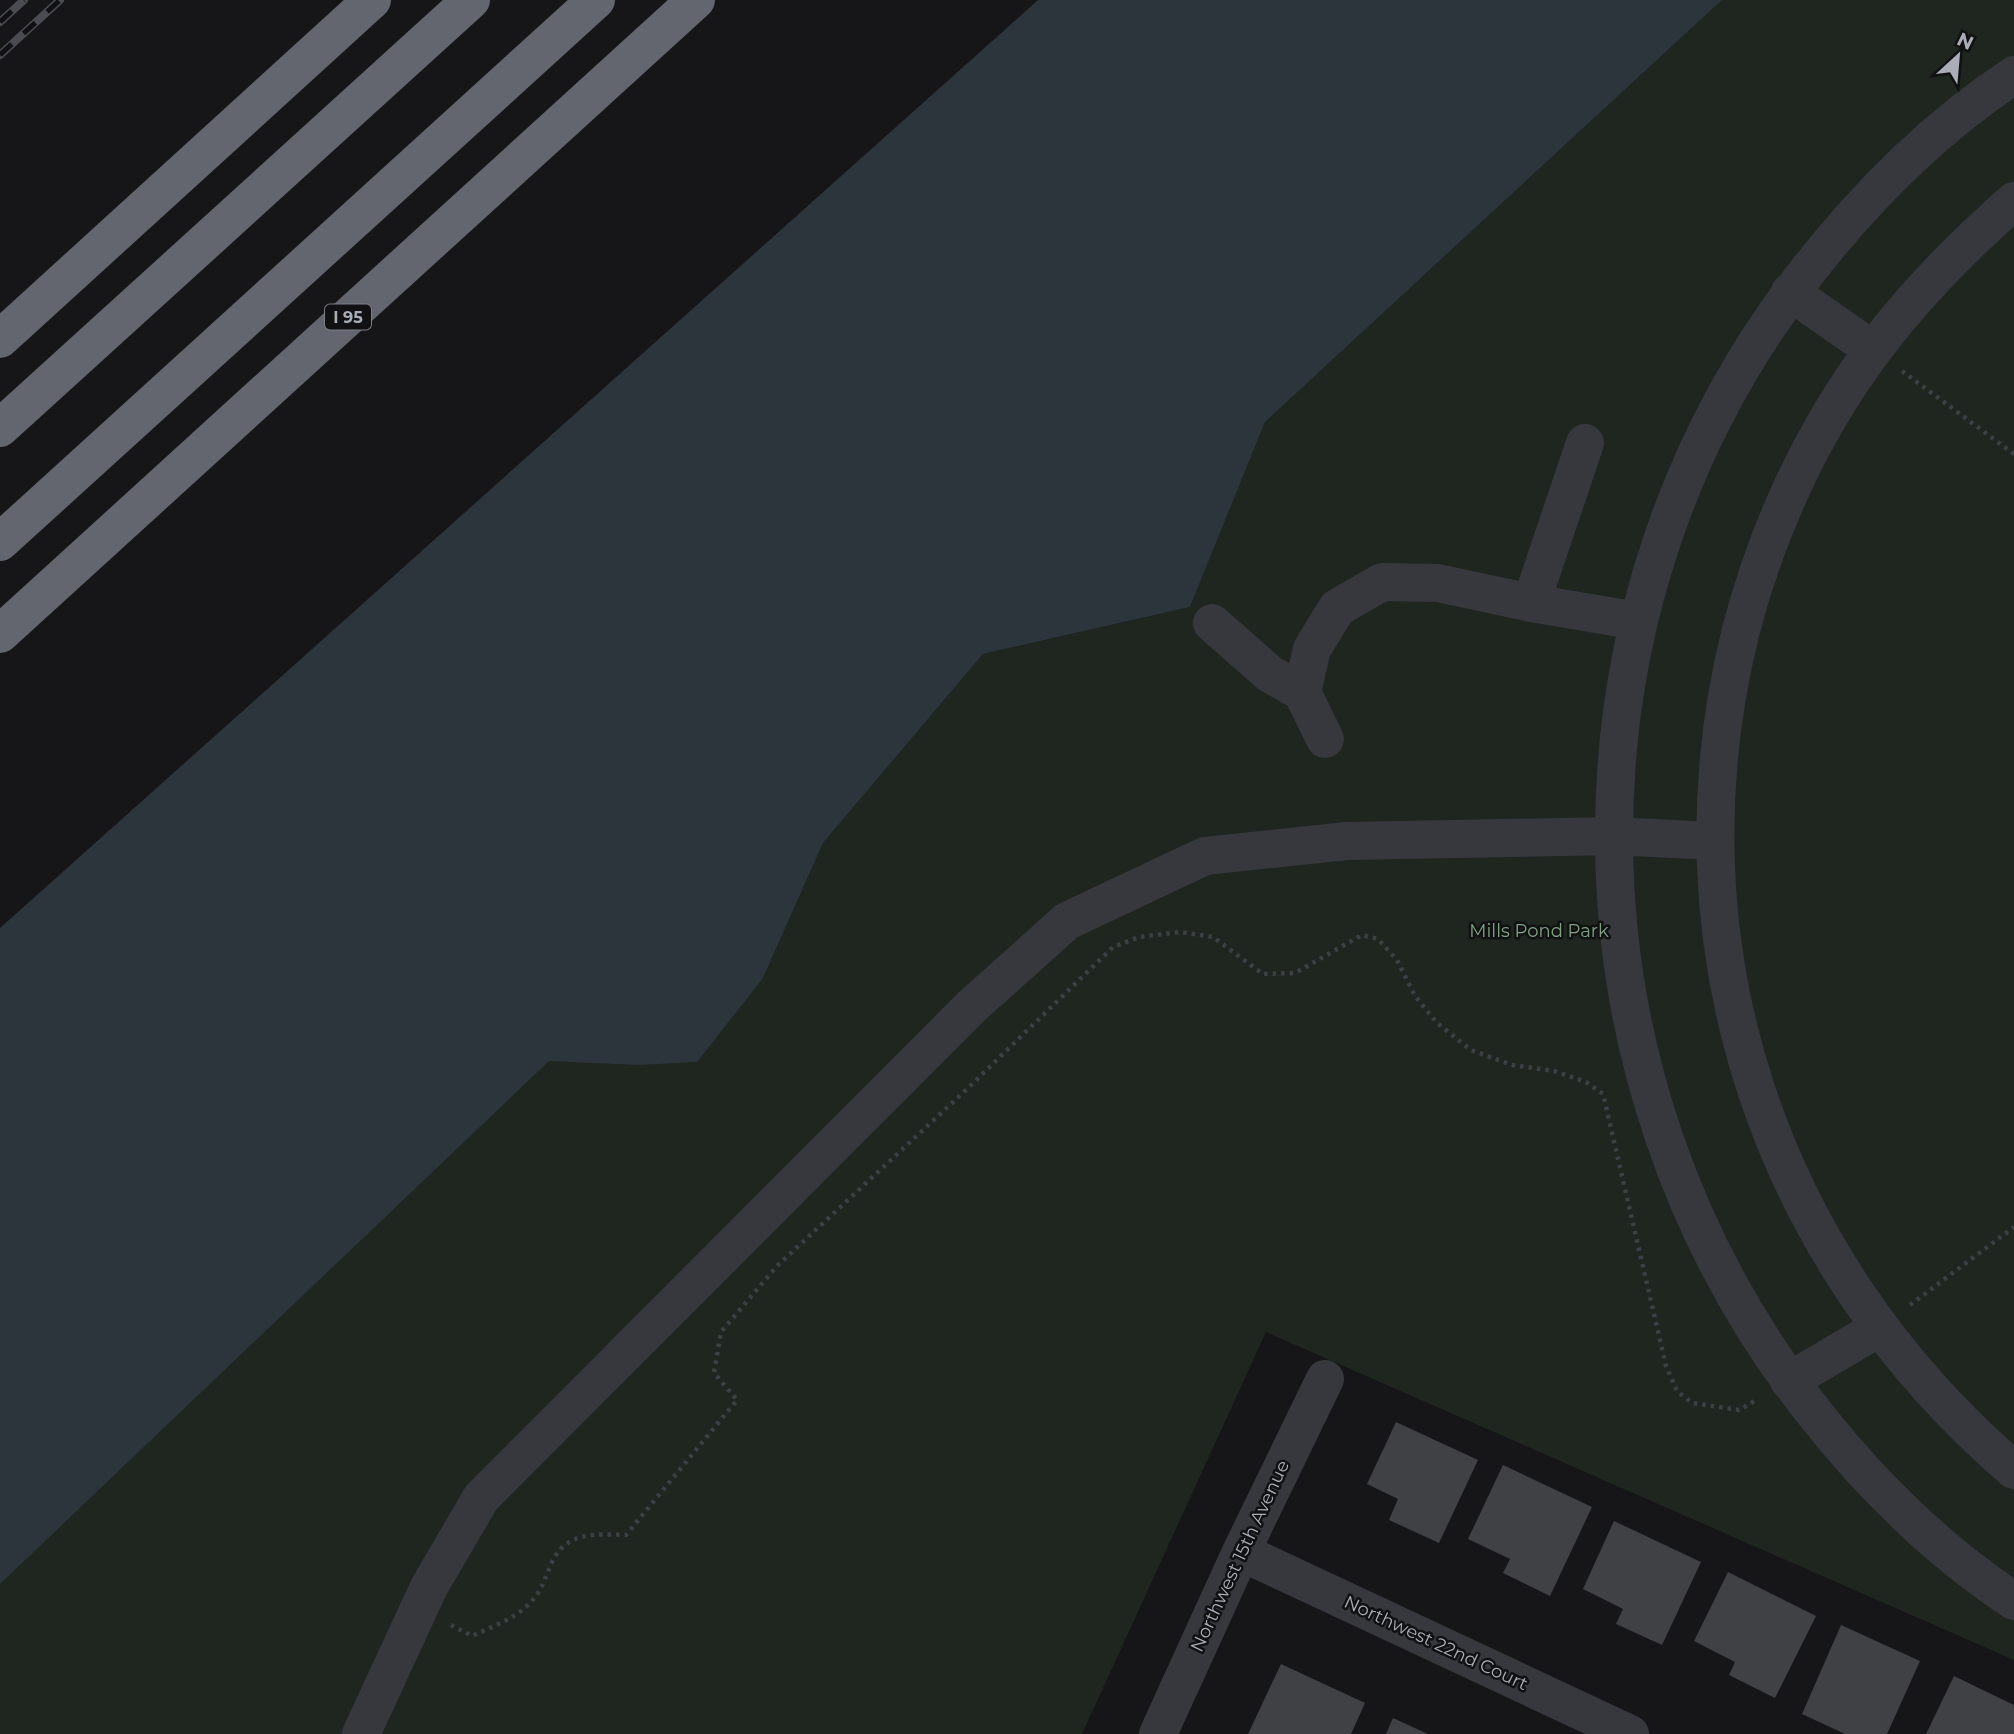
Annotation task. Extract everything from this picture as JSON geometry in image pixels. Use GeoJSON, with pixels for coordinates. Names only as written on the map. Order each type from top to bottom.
{"type":"FeatureCollection","features":[{"type":"Feature","properties":{"kind":"highway"},"geometry":{"type":"LineString","coordinates":[[0,339],[372,0]]}},
{"type":"Feature","properties":{"kind":"highway"},"geometry":{"type":"LineString","coordinates":[[0,428],[471,0]]}},
{"type":"Feature","properties":{"kind":"highway"},"geometry":{"type":"LineString","coordinates":[[0,542],[596,0]]}},
{"type":"Feature","properties":{"kind":"highway","name":"I 95"},"geometry":{"type":"LineString","coordinates":[[0,634],[696,0]]}},
{"type":"Feature","properties":{"kind":"street"},"geometry":{"type":"LineString","coordinates":[[2014,75],[1936,134],[1884,183],[1834,236],[1790,292],[1748,354],[1713,417],[1683,483],[1658,551],[1638,621],[1616,752],[1612,836],[1615,909],[1624,981],[1638,1053],[1658,1123],[1683,1191],[1713,1257],[1749,1321],[1789,1381],[1834,1439],[1883,1492],[1937,1541],[2014,1601]]}},
{"type":"Feature","properties":{"kind":"street"},"geometry":{"type":"LineString","coordinates":[[2014,201],[1964,245],[1872,350],[1834,408],[1800,470],[1772,533],[1749,599],[1732,666],[1721,735],[1714,841],[1722,944],[1734,1013],[1776,1146],[1805,1209],[1840,1270],[1879,1328],[1920,1378],[1964,1425],[2014,1470]]}},
{"type":"Feature","properties":{"kind":"street"},"geometry":{"type":"LineString","coordinates":[[1790,292],[1872,350]]}},
{"type":"Feature","properties":{"kind":"street"},"geometry":{"type":"LineString","coordinates":[[1531,603],[1586,443]]}},
{"type":"Feature","properties":{"kind":"street"},"geometry":{"type":"LineString","coordinates":[[1302,692],[1312,649],[1337,608],[1382,582],[1438,583],[1531,603],[1638,621]]}},
{"type":"Feature","properties":{"kind":"street"},"geometry":{"type":"LineString","coordinates":[[1212,623],[1270,674],[1302,692],[1325,739]]}},
{"type":"Feature","properties":{"kind":"street"},"geometry":{"type":"LineString","coordinates":[[361,1734],[429,1587],[481,1498],[971,1007],[1067,921],[1205,856],[1347,841],[1612,836],[1714,841]]}},
{"type":"Feature","properties":{"kind":"street"},"geometry":{"type":"LineString","coordinates":[[1789,1381],[1879,1328]]}},
{"type":"Feature","properties":{"kind":"street","name":"Northwest 15th Avenue"},"geometry":{"type":"LineString","coordinates":[[1158,1734],[1241,1552],[1325,1379]]}},
{"type":"Feature","properties":{"kind":"street","name":"Northwest 22nd Court"},"geometry":{"type":"LineString","coordinates":[[1241,1552],[1630,1734]]}},
{"type":"Feature","properties":{"kind":"path"},"geometry":{"type":"LineString","coordinates":[[1872,350],[2014,454]]}},
{"type":"Feature","properties":{"kind":"path"},"geometry":{"type":"LineString","coordinates":[[420,1608],[472,1636],[517,1616],[538,1593],[555,1556],[570,1539],[599,1534],[626,1535],[737,1400],[715,1373],[721,1332],[777,1266],[966,1090],[1113,947],[1139,937],[1180,932],[1213,937],[1264,974],[1295,973],[1362,935],[1378,940],[1397,960],[1415,996],[1437,1023],[1471,1050],[1512,1065],[1553,1071],[1586,1082],[1603,1094],[1666,1366],[1678,1391],[1692,1403],[1739,1410],[1789,1381]]}},
{"type":"Feature","properties":{"kind":"path"},"geometry":{"type":"LineString","coordinates":[[1879,1328],[2014,1227]]}},
{"type":"Feature","properties":{"kind":"green space","name":"Mills Pond Park"},"geometry":{"type":"Polygon","coordinates":[[[1722,0],[2014,0],[2014,1660],[1266,1332],[1082,1734],[0,1734],[0,1560],[549,1060],[637,1065],[763,978],[823,843],[983,654],[1190,607],[1265,422],[1722,0]]]}},
{"type":"Feature","properties":{"kind":"shaded area"},"geometry":{"type":"Polygon","coordinates":[[[1038,0],[1722,0],[1265,422],[1190,607],[983,654],[823,843],[763,978],[697,1062],[637,1065],[549,1061],[0,1584],[0,928],[1038,0]]]}},
{"type":"Feature","properties":{"kind":"building"},"geometry":{"type":"Polygon","coordinates":[[[1396,1422],[1478,1460],[1439,1543],[1389,1520],[1398,1499],[1367,1484],[1396,1422]]]}},
{"type":"Feature","properties":{"kind":"building"},"geometry":{"type":"Polygon","coordinates":[[[1503,1465],[1592,1507],[1550,1596],[1503,1573],[1510,1559],[1468,1539],[1503,1465]]]}},
{"type":"Feature","properties":{"kind":"building"},"geometry":{"type":"Polygon","coordinates":[[[1614,1521],[1701,1562],[1662,1645],[1616,1624],[1623,1609],[1583,1589],[1614,1521]]]}},
{"type":"Feature","properties":{"kind":"building"},"geometry":{"type":"Polygon","coordinates":[[[1728,1572],[1816,1616],[1775,1698],[1729,1675],[1735,1662],[1694,1641],[1728,1572]]]}},
{"type":"Feature","properties":{"kind":"building"},"geometry":{"type":"Polygon","coordinates":[[[1841,1625],[1920,1661],[1887,1734],[1845,1734],[1802,1714],[1841,1625]]]}},
{"type":"Feature","properties":{"kind":"building"},"geometry":{"type":"Polygon","coordinates":[[[1281,1664],[1365,1703],[1351,1734],[1248,1734],[1281,1664]]]}},
{"type":"Feature","properties":{"kind":"building"},"geometry":{"type":"Polygon","coordinates":[[[1954,1676],[2014,1705],[2014,1734],[1926,1734],[1954,1676]]]}},
{"type":"Feature","properties":{"kind":"building"},"geometry":{"type":"Polygon","coordinates":[[[1393,1718],[1428,1734],[1386,1734],[1393,1718]]]}},
{"type":"Feature","properties":{"kind":"railway"},"geometry":{"type":"LineString","coordinates":[[0,22],[24,0]]}},
{"type":"Feature","properties":{"kind":"railway"},"geometry":{"type":"LineString","coordinates":[[0,55],[60,0]]}}]}
